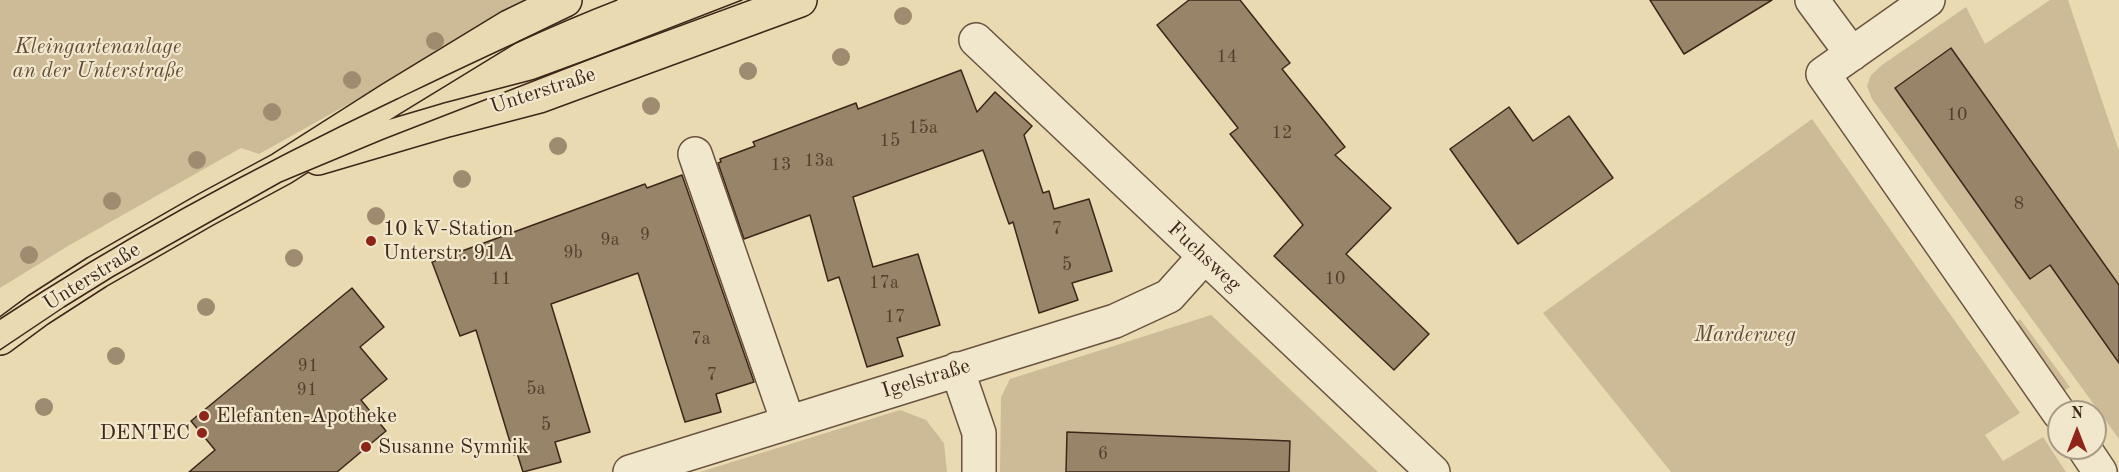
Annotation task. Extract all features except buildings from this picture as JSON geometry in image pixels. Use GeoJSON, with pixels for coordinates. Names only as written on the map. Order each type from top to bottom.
{"type":"FeatureCollection","features":[{"type":"Feature","properties":{"kind":"main road","name":"Unterstraße"},"geometry":{"type":"LineString","coordinates":[[0,338],[38,310],[98,272],[205,210],[282,170],[508,27],[566,0]]}},
{"type":"Feature","properties":{"kind":"main road","name":"Unterstraße"},"geometry":{"type":"LineString","coordinates":[[282,170],[447,120],[539,96],[800,0]]}},
{"type":"Feature","properties":{"kind":"street"},"geometry":{"type":"LineString","coordinates":[[1812,0],[1852,54]]}},
{"type":"Feature","properties":{"kind":"street"},"geometry":{"type":"LineString","coordinates":[[1928,0],[1823,74],[2050,400]]}},
{"type":"Feature","properties":{"kind":"street","name":"Fuchsweg"},"geometry":{"type":"LineString","coordinates":[[976,40],[1433,472]]}},
{"type":"Feature","properties":{"kind":"street"},"geometry":{"type":"LineString","coordinates":[[695,154],[788,422]]}},
{"type":"Feature","properties":{"kind":"street","name":"Igelstraße"},"geometry":{"type":"LineString","coordinates":[[630,472],[1115,321],[1169,296],[1204,257]]}},
{"type":"Feature","properties":{"kind":"street"},"geometry":{"type":"LineString","coordinates":[[957,369],[979,433],[979,472]]}},
{"type":"Feature","properties":{"kind":"green space","name":"Kleingartenanlage an der Unterstraße"},"geometry":{"type":"Polygon","coordinates":[[[0,0],[535,0],[259,154],[241,148],[68,246],[0,288],[0,0]]]}},
{"type":"Feature","properties":{"kind":"green space"},"geometry":{"type":"Polygon","coordinates":[[[2050,0],[2068,0],[2119,151],[2119,439],[2107,422],[2107,400],[2091,400],[1872,99],[1867,86],[1871,75],[1882,65],[1966,7],[1985,44],[2050,0]]]}},
{"type":"Feature","properties":{"kind":"green space","name":"Marderweg"},"geometry":{"type":"Polygon","coordinates":[[[1812,119],[2020,413],[1985,435],[2003,461],[2043,437],[2047,443],[2047,460],[2058,460],[2066,472],[1671,472],[1543,313],[1812,119]]]}},
{"type":"Feature","properties":{"kind":"green space"},"geometry":{"type":"Polygon","coordinates":[[[1211,315],[1378,472],[1000,472],[1001,397],[1010,379],[1211,315]]]}},
{"type":"Feature","properties":{"kind":"green space"},"geometry":{"type":"Polygon","coordinates":[[[2020,319],[2070,387],[2060,394],[2010,328],[2020,319]]]}},
{"type":"Feature","properties":{"kind":"green space"},"geometry":{"type":"Polygon","coordinates":[[[900,410],[926,420],[944,443],[947,472],[700,472],[900,410]]]}},
{"type":"Feature","properties":{"kind":"tram line"},"geometry":{"type":"LineString","coordinates":[[0,319],[96,258],[295,149],[506,47],[617,0]]}},
{"type":"Feature","properties":{"kind":"tram line"},"geometry":{"type":"LineString","coordinates":[[0,350],[114,276],[281,182],[384,139],[742,0]]}},
{"type":"Feature","properties":{"kind":"place","name":"10 kV-Station Unterstr. 91A"},"geometry":{"type":"Point","coordinates":[371,241]}},
{"type":"Feature","properties":{"kind":"place","name":"Elefanten-Apotheke"},"geometry":{"type":"Point","coordinates":[204,416]}},
{"type":"Feature","properties":{"kind":"place","name":"DENTEC"},"geometry":{"type":"Point","coordinates":[202,433]}},
{"type":"Feature","properties":{"kind":"place","name":"Susanne Symnik"},"geometry":{"type":"Point","coordinates":[366,447]}}]}
